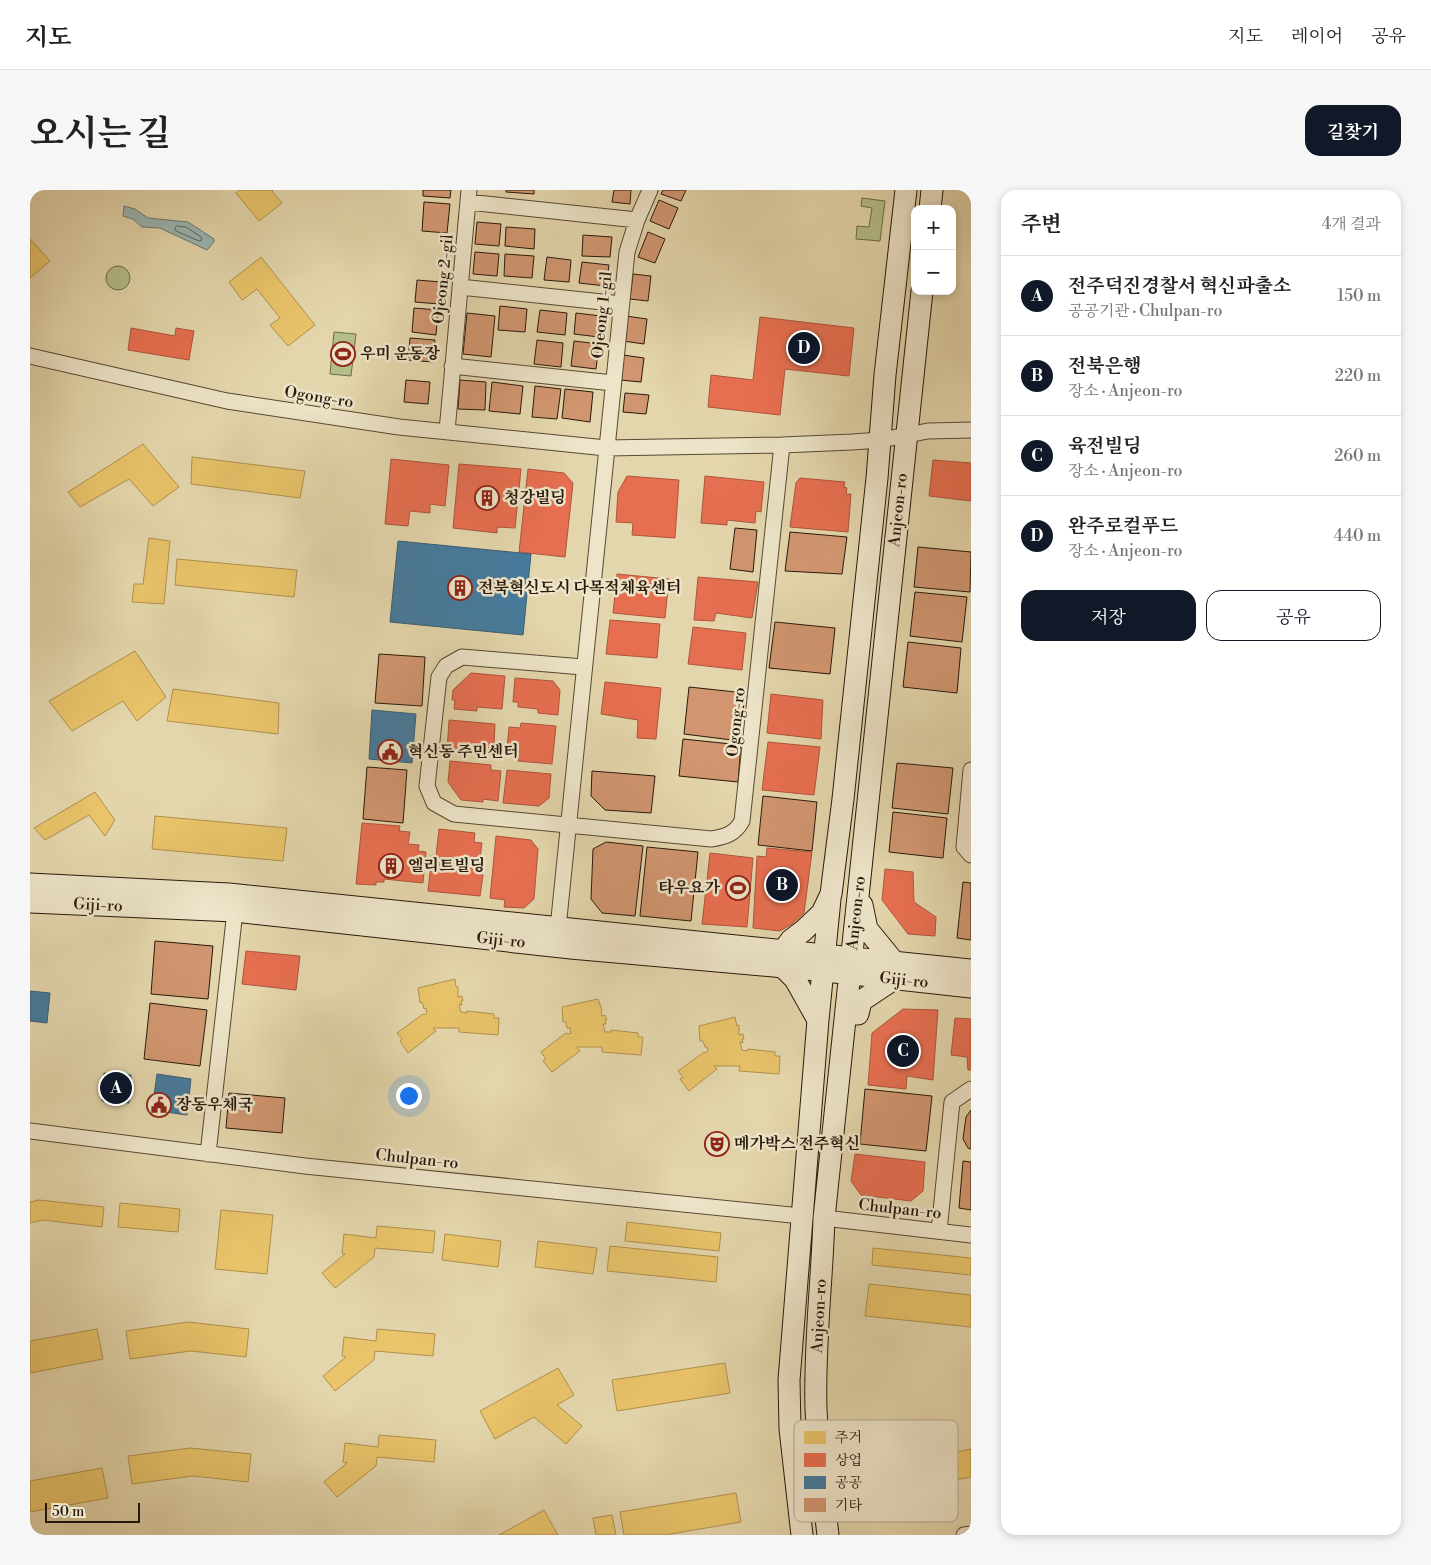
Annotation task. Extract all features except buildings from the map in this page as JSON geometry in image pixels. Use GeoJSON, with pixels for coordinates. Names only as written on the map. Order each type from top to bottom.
{"type":"FeatureCollection","features":[{"type":"Feature","properties":{"kind":"street","name":"Ojeong 1-gil"},"geometry":{"type":"LineString","coordinates":[[606,448],[627,252],[637,220],[650,190]]}},
{"type":"Feature","properties":{"kind":"street"},"geometry":{"type":"LineString","coordinates":[[880,440],[885,375],[906,190]]}},
{"type":"Feature","properties":{"kind":"street"},"geometry":{"type":"LineString","coordinates":[[930,205],[932,190]]}},
{"type":"Feature","properties":{"kind":"street"},"geometry":{"type":"LineString","coordinates":[[468,196],[637,220]]}},
{"type":"Feature","properties":{"kind":"street","name":"Ojeong 2-gil"},"geometry":{"type":"LineString","coordinates":[[446,431],[468,196]]}},
{"type":"Feature","properties":{"kind":"street"},"geometry":{"type":"LineString","coordinates":[[460,287],[621,304]]}},
{"type":"Feature","properties":{"kind":"street","name":"Anjeon-ro"},"geometry":{"type":"LineString","coordinates":[[817,1420],[818,1332],[824,1218],[922,295]]}},
{"type":"Feature","properties":{"kind":"street","name":"Ogong-ro"},"geometry":{"type":"LineString","coordinates":[[30,356],[227,401],[399,427],[606,448],[782,445],[880,440],[928,431],[971,430]]}},
{"type":"Feature","properties":{"kind":"street"},"geometry":{"type":"LineString","coordinates":[[452,366],[613,382]]}},
{"type":"Feature","properties":{"kind":"street","name":"Anjeon-ro"},"geometry":{"type":"LineString","coordinates":[[794,1464],[790,1429],[789,1380],[801,1216],[823,963],[843,799],[880,440]]}},
{"type":"Feature","properties":{"kind":"street","name":"Ogong-ro"},"geometry":{"type":"LineString","coordinates":[[583,668],[462,657],[446,666],[439,677],[427,786],[434,803],[454,814],[711,839],[728,836],[739,827],[742,821],[782,445]]}},
{"type":"Feature","properties":{"kind":"street"},"geometry":{"type":"LineString","coordinates":[[552,937],[567,825],[606,448]]}},
{"type":"Feature","properties":{"kind":"street"},"geometry":{"type":"LineString","coordinates":[[971,770],[964,847],[971,855]]}},
{"type":"Feature","properties":{"kind":"street","name":"Giji-ro"},"geometry":{"type":"LineString","coordinates":[[30,884],[229,894],[552,937]]}},
{"type":"Feature","properties":{"kind":"street"},"geometry":{"type":"LineString","coordinates":[[845,1014],[858,1014],[861,1001],[894,970],[867,929],[859,892]]}},
{"type":"Feature","properties":{"kind":"street"},"geometry":{"type":"LineString","coordinates":[[818,1020],[783,959],[791,940],[822,913],[831,894]]}},
{"type":"Feature","properties":{"kind":"street","name":"Giji-ro"},"geometry":{"type":"LineString","coordinates":[[30,902],[235,911],[552,937],[894,970],[971,970]]}},
{"type":"Feature","properties":{"kind":"street"},"geometry":{"type":"LineString","coordinates":[[208,1154],[235,911]]}},
{"type":"Feature","properties":{"kind":"street","name":"Giji-ro"},"geometry":{"type":"LineString","coordinates":[[894,970],[971,987]]}},
{"type":"Feature","properties":{"kind":"street"},"geometry":{"type":"LineString","coordinates":[[939,1231],[952,1102],[971,1089]]}},
{"type":"Feature","properties":{"kind":"street","name":"Chulpan-ro"},"geometry":{"type":"LineString","coordinates":[[30,1131],[305,1166],[801,1216]]}},
{"type":"Feature","properties":{"kind":"street","name":"Chulpan-ro"},"geometry":{"type":"LineString","coordinates":[[824,1218],[971,1235]]}},
{"type":"Feature","properties":{"kind":"street","name":"Anjeon-ro"},"geometry":{"type":"LineString","coordinates":[[801,1522],[802,1535]]}},
{"type":"Feature","properties":{"kind":"street","name":"Anjeon-ro"},"geometry":{"type":"LineString","coordinates":[[827,1522],[828,1535]]}},
{"type":"Feature","properties":{"kind":"street"},"geometry":{"type":"LineString","coordinates":[[964,1535],[971,1534]]}},
{"type":"Feature","properties":{"kind":"green space"},"geometry":{"type":"Polygon","coordinates":[[[862,198],[885,201],[880,241],[856,239],[857,226],[869,227],[872,208],[861,206],[862,198]]]}},
{"type":"Feature","properties":{"kind":"green space"},"geometry":{"type":"Polygon","coordinates":[[[118,266],[123,267],[129,273],[129,283],[123,289],[118,290],[113,289],[107,283],[106,278],[107,273],[113,267],[118,266]]]}},
{"type":"Feature","properties":{"kind":"green space","name":"우미 운동장"},"geometry":{"type":"Polygon","coordinates":[[[334,332],[356,334],[351,376],[330,374],[334,332]]]}},
{"type":"Feature","properties":{"kind":"water"},"geometry":{"type":"Polygon","coordinates":[[[124,206],[135,209],[148,218],[188,222],[214,239],[214,242],[207,250],[160,228],[142,227],[133,219],[123,216],[124,206]]]}},
{"type":"Feature","properties":{"kind":"place","name":"완주로컬푸드"},"geometry":{"type":"Point","coordinates":[804,348]}},
{"type":"Feature","properties":{"kind":"place","name":"우미 운동장"},"geometry":{"type":"Point","coordinates":[343,354]}},
{"type":"Feature","properties":{"kind":"place","name":"청강빌딩"},"geometry":{"type":"Point","coordinates":[487,498]}},
{"type":"Feature","properties":{"kind":"place","name":"전북혁신도시 다목적체육센터"},"geometry":{"type":"Point","coordinates":[460,588]}},
{"type":"Feature","properties":{"kind":"place","name":"혁신동 주민센터"},"geometry":{"type":"Point","coordinates":[390,752]}},
{"type":"Feature","properties":{"kind":"place","name":"엘리트빌딩"},"geometry":{"type":"Point","coordinates":[391,866]}},
{"type":"Feature","properties":{"kind":"place","name":"전북은행"},"geometry":{"type":"Point","coordinates":[782,885]}},
{"type":"Feature","properties":{"kind":"place","name":"타우요가"},"geometry":{"type":"Point","coordinates":[738,888]}},
{"type":"Feature","properties":{"kind":"place","name":"육전빌딩"},"geometry":{"type":"Point","coordinates":[903,1051]}},
{"type":"Feature","properties":{"kind":"place","name":"전주덕진경찰서 혁신파출소"},"geometry":{"type":"Point","coordinates":[116,1088]}},
{"type":"Feature","properties":{"kind":"place","name":"장동우체국"},"geometry":{"type":"Point","coordinates":[159,1105]}},
{"type":"Feature","properties":{"kind":"place","name":"메가박스 전주혁신"},"geometry":{"type":"Point","coordinates":[717,1144]}}]}
